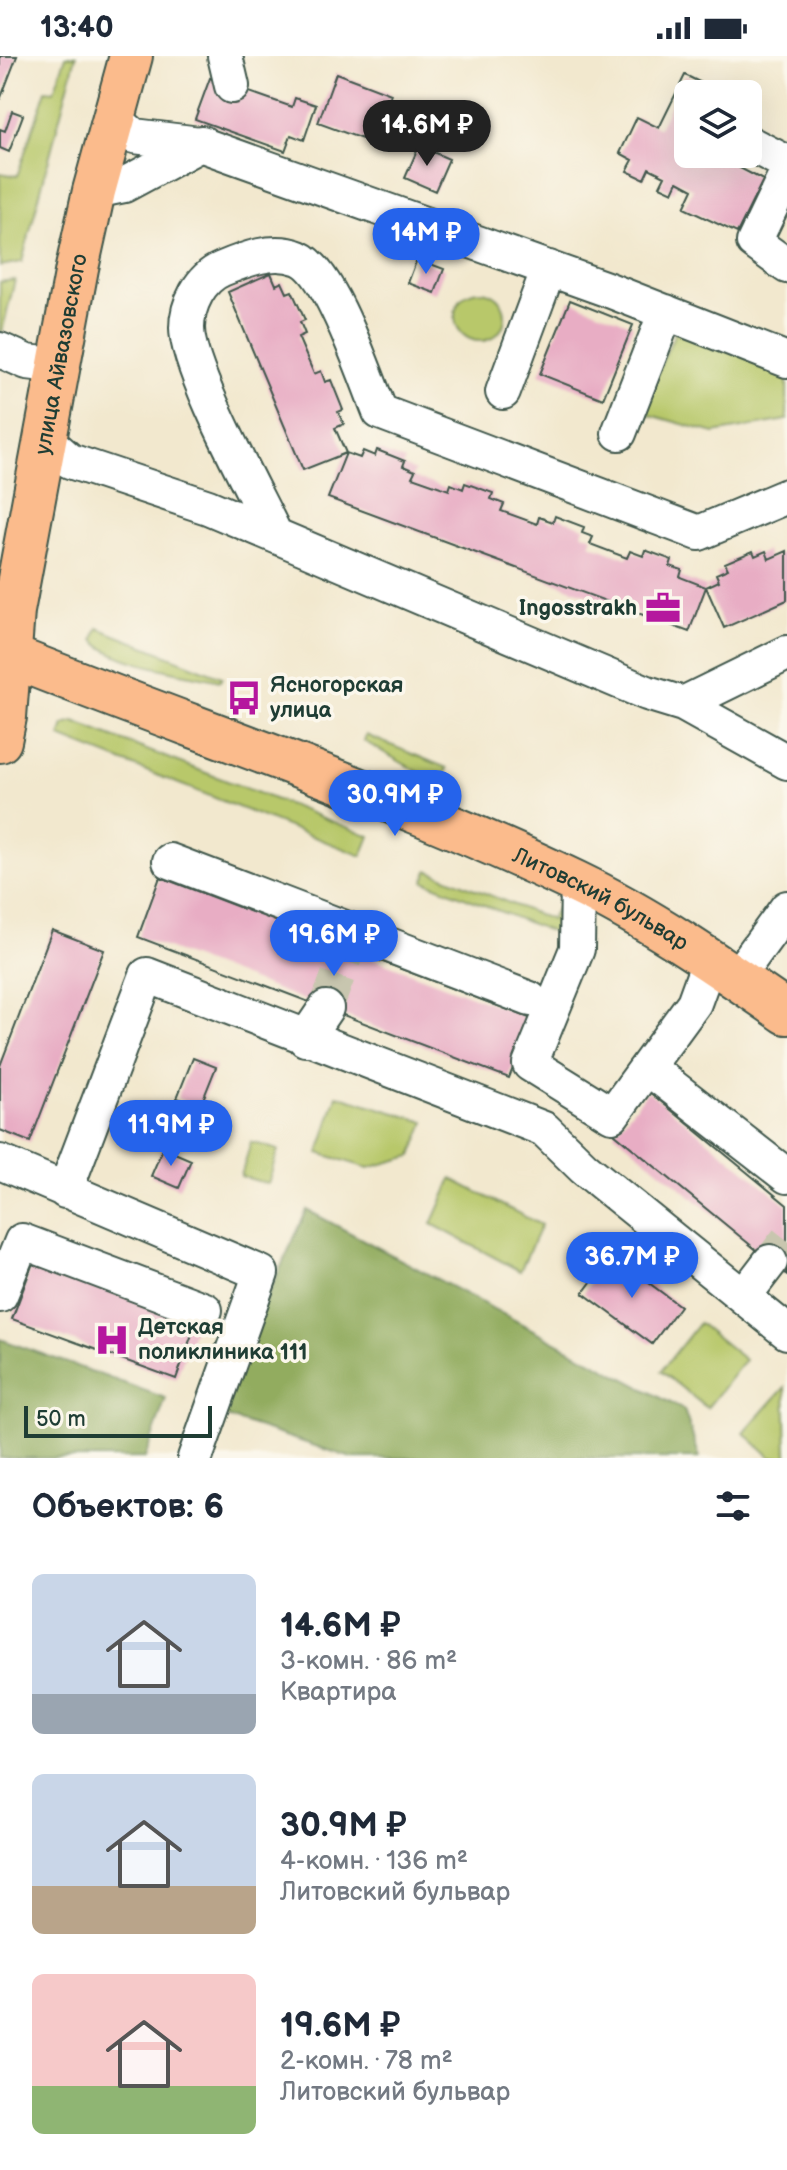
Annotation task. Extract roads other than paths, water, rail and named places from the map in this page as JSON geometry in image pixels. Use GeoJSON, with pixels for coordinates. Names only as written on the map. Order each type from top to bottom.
{"type":"FeatureCollection","features":[{"type":"Feature","properties":{"kind":"main road","name":"улица Айвазовского"},"geometry":{"type":"LineString","coordinates":[[5,654],[94,191],[131,56]]}},
{"type":"Feature","properties":{"kind":"main road"},"geometry":{"type":"LineString","coordinates":[[0,741],[5,654]]}},
{"type":"Feature","properties":{"kind":"main road","name":"Литовский бульвар"},"geometry":{"type":"LineString","coordinates":[[5,654],[413,810],[578,883],[723,968],[787,1013]]}},
{"type":"Feature","properties":{"kind":"lane"},"geometry":{"type":"LineString","coordinates":[[113,118],[134,136],[209,136],[787,360]]}},
{"type":"Feature","properties":{"kind":"lane"},"geometry":{"type":"LineString","coordinates":[[94,191],[124,185],[209,136]]}},
{"type":"Feature","properties":{"kind":"lane"},"geometry":{"type":"LineString","coordinates":[[762,150],[787,163]]}},
{"type":"Feature","properties":{"kind":"lane"},"geometry":{"type":"LineString","coordinates":[[787,173],[754,242],[787,266]]}},
{"type":"Feature","properties":{"kind":"lane"},"geometry":{"type":"LineString","coordinates":[[275,535],[197,368],[187,329],[193,296],[218,271],[259,254],[300,258],[326,283],[380,412],[699,533],[787,496]]}},
{"type":"Feature","properties":{"kind":"lane"},"geometry":{"type":"LineString","coordinates":[[503,392],[549,268]]}},
{"type":"Feature","properties":{"kind":"lane"},"geometry":{"type":"LineString","coordinates":[[619,433],[666,312]]}},
{"type":"Feature","properties":{"kind":"lane"},"geometry":{"type":"LineString","coordinates":[[0,350],[27,362],[61,366]]}},
{"type":"Feature","properties":{"kind":"lane"},"geometry":{"type":"LineString","coordinates":[[46,440],[70,461],[208,507],[647,693],[683,704],[787,762]]}},
{"type":"Feature","properties":{"kind":"lane"},"geometry":{"type":"LineString","coordinates":[[683,704],[787,653]]}},
{"type":"Feature","properties":{"kind":"lane"},"geometry":{"type":"LineString","coordinates":[[170,861],[530,999]]}},
{"type":"Feature","properties":{"kind":"lane"},"geometry":{"type":"LineString","coordinates":[[578,883],[577,949],[530,1064],[612,1115],[723,968],[787,908]]}},
{"type":"Feature","properties":{"kind":"lane"},"geometry":{"type":"LineString","coordinates":[[65,1191],[147,975],[305,1039],[544,1129],[584,1168],[787,1332]]}},
{"type":"Feature","properties":{"kind":"lane"},"geometry":{"type":"LineString","coordinates":[[305,1039],[326,1008]]}},
{"type":"Feature","properties":{"kind":"lane"},"geometry":{"type":"LineString","coordinates":[[648,1068],[787,1176]]}},
{"type":"Feature","properties":{"kind":"lane"},"geometry":{"type":"LineString","coordinates":[[544,1129],[570,1089]]}},
{"type":"Feature","properties":{"kind":"lane"},"geometry":{"type":"LineString","coordinates":[[0,1162],[261,1273],[195,1458]]}},
{"type":"Feature","properties":{"kind":"lane"},"geometry":{"type":"LineString","coordinates":[[0,1295],[22,1241],[205,1310]]}},
{"type":"Feature","properties":{"kind":"lane"},"geometry":{"type":"LineString","coordinates":[[744,1296],[770,1262]]}},
{"type":"Feature","properties":{"kind":"tunnel"},"geometry":{"type":"LineString","coordinates":[[326,1008],[348,949]]}},
{"type":"Feature","properties":{"kind":"tunnel"},"geometry":{"type":"LineString","coordinates":[[770,1262],[787,1240]]}},
{"type":"Feature","properties":{"kind":"place","name":"Ingosstrakh"},"geometry":{"type":"Point","coordinates":[663,608]}},
{"type":"Feature","properties":{"kind":"place","name":"Ясногорская улица"},"geometry":{"type":"Point","coordinates":[244,698]}},
{"type":"Feature","properties":{"kind":"place","name":"Детская поликлиника 111"},"geometry":{"type":"Point","coordinates":[112,1340]}}]}
